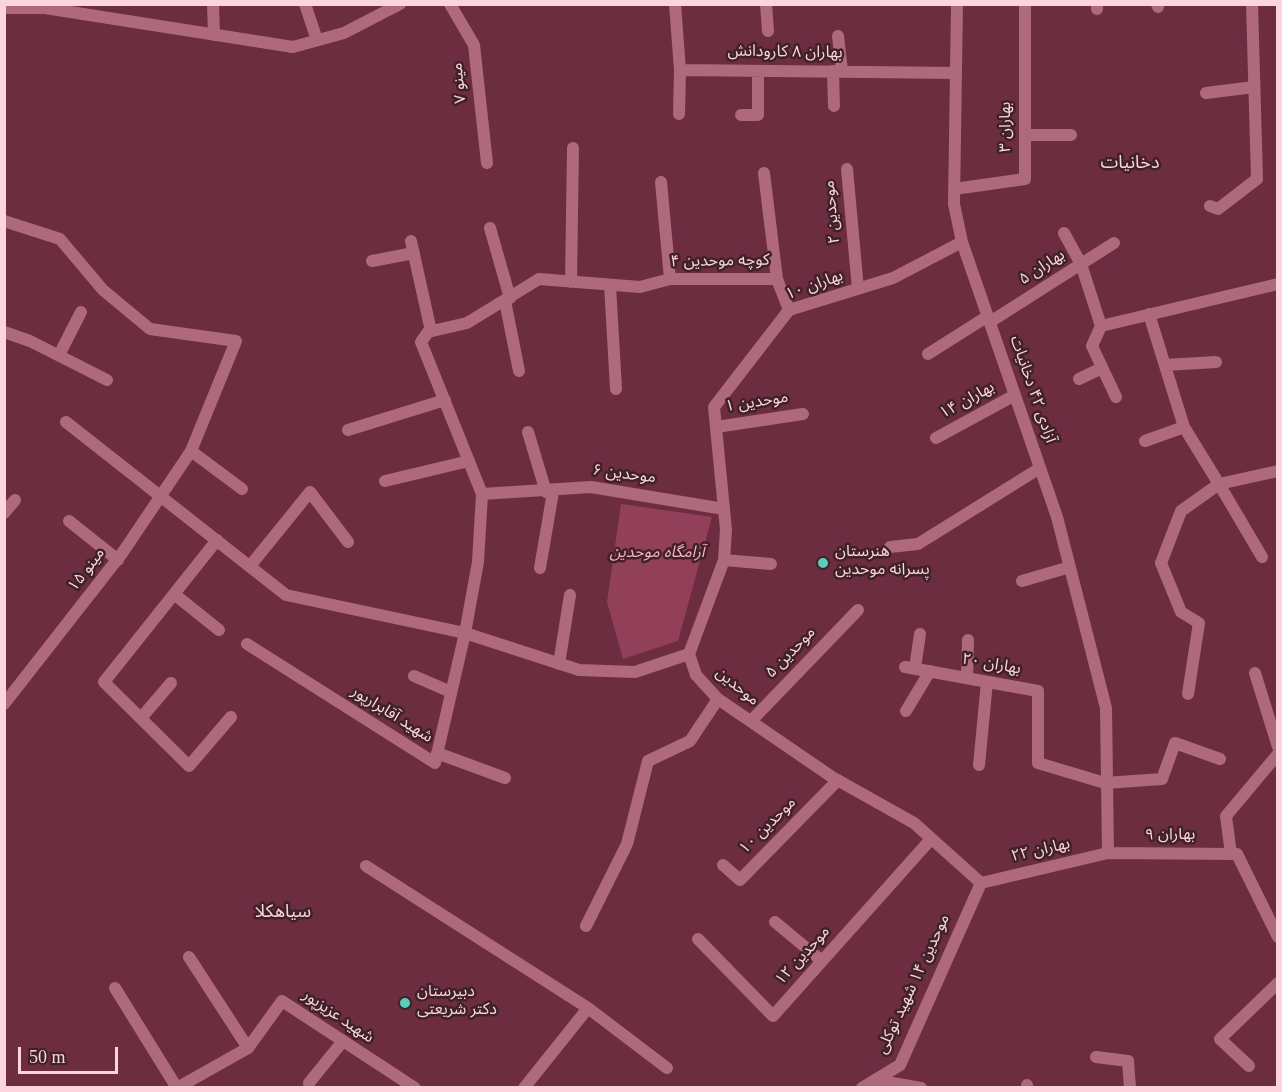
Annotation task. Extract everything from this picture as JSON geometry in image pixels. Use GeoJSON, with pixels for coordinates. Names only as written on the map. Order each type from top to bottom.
{"type":"FeatureCollection","features":[{"type":"Feature","properties":{"kind":"street"},"geometry":{"type":"LineString","coordinates":[[213,4],[214,35]]}},
{"type":"Feature","properties":{"kind":"street"},"geometry":{"type":"LineString","coordinates":[[305,4],[317,40]]}},
{"type":"Feature","properties":{"kind":"street"},"geometry":{"type":"LineString","coordinates":[[4,8],[45,8],[293,47],[344,33],[400,4]]}},
{"type":"Feature","properties":{"kind":"street","name":"مینو ۷"},"geometry":{"type":"LineString","coordinates":[[450,4],[474,45],[487,163]]}},
{"type":"Feature","properties":{"kind":"street"},"geometry":{"type":"LineString","coordinates":[[675,4],[680,70],[679,114]]}},
{"type":"Feature","properties":{"kind":"street"},"geometry":{"type":"LineString","coordinates":[[766,4],[768,30]]}},
{"type":"Feature","properties":{"kind":"street","name":"آزادی ۴۲ دخانیات"},"geometry":{"type":"LineString","coordinates":[[957,4],[954,204],[962,242],[1040,468],[1070,567],[1106,708],[1105,783],[1108,853]]}},
{"type":"Feature","properties":{"kind":"street","name":"بهاران ۳"},"geometry":{"type":"LineString","coordinates":[[954,189],[1024,179],[1025,4]]}},
{"type":"Feature","properties":{"kind":"street"},"geometry":{"type":"LineString","coordinates":[[1210,206],[1218,209],[1257,179],[1252,4]]}},
{"type":"Feature","properties":{"kind":"street"},"geometry":{"type":"LineString","coordinates":[[834,105],[838,36]]}},
{"type":"Feature","properties":{"kind":"street","name":"بهاران ۸ کارودانش"},"geometry":{"type":"LineString","coordinates":[[680,70],[956,73]]}},
{"type":"Feature","properties":{"kind":"street"},"geometry":{"type":"LineString","coordinates":[[741,115],[758,115],[758,71]]}},
{"type":"Feature","properties":{"kind":"street"},"geometry":{"type":"LineString","coordinates":[[1206,93],[1254,87]]}},
{"type":"Feature","properties":{"kind":"street"},"geometry":{"type":"LineString","coordinates":[[1025,135],[1071,135]]}},
{"type":"Feature","properties":{"kind":"street"},"geometry":{"type":"LineString","coordinates":[[571,282],[573,148]]}},
{"type":"Feature","properties":{"kind":"street","name":"موحدین ۲"},"geometry":{"type":"LineString","coordinates":[[847,169],[858,289]]}},
{"type":"Feature","properties":{"kind":"street"},"geometry":{"type":"LineString","coordinates":[[764,173],[777,279]]}},
{"type":"Feature","properties":{"kind":"street"},"geometry":{"type":"LineString","coordinates":[[661,182],[670,279]]}},
{"type":"Feature","properties":{"kind":"street","name":"مینو ۱۵"},"geometry":{"type":"LineString","coordinates":[[4,221],[60,239],[103,290],[150,329],[236,342],[191,451],[117,560],[4,704]]}},
{"type":"Feature","properties":{"kind":"street"},"geometry":{"type":"LineString","coordinates":[[490,228],[508,299],[519,371]]}},
{"type":"Feature","properties":{"kind":"street"},"geometry":{"type":"LineString","coordinates":[[1064,233],[1081,264],[1101,326],[1092,346],[1116,397]]}},
{"type":"Feature","properties":{"kind":"street","name":"بهاران ۱۰"},"geometry":{"type":"LineString","coordinates":[[716,427],[714,407],[789,310],[893,278],[962,242]]}},
{"type":"Feature","properties":{"kind":"street","name":"بهاران ۵"},"geometry":{"type":"LineString","coordinates":[[928,354],[1114,243]]}},
{"type":"Feature","properties":{"kind":"street"},"geometry":{"type":"LineString","coordinates":[[372,261],[413,247],[429,332],[421,342],[482,494]]}},
{"type":"Feature","properties":{"kind":"street","name":"کوچه موحدین ۴"},"geometry":{"type":"LineString","coordinates":[[429,332],[467,323],[538,279],[640,288],[670,279],[777,279],[789,310]]}},
{"type":"Feature","properties":{"kind":"street"},"geometry":{"type":"LineString","coordinates":[[1101,326],[1278,284]]}},
{"type":"Feature","properties":{"kind":"street"},"geometry":{"type":"LineString","coordinates":[[610,285],[616,389]]}},
{"type":"Feature","properties":{"kind":"street"},"geometry":{"type":"LineString","coordinates":[[59,355],[81,312]]}},
{"type":"Feature","properties":{"kind":"street"},"geometry":{"type":"LineString","coordinates":[[1149,314],[1184,427],[1262,557]]}},
{"type":"Feature","properties":{"kind":"street"},"geometry":{"type":"LineString","coordinates":[[4,332],[59,355],[107,380]]}},
{"type":"Feature","properties":{"kind":"street"},"geometry":{"type":"LineString","coordinates":[[1165,365],[1216,362]]}},
{"type":"Feature","properties":{"kind":"street"},"geometry":{"type":"LineString","coordinates":[[1079,380],[1102,368]]}},
{"type":"Feature","properties":{"kind":"street","name":"بهاران ۱۴"},"geometry":{"type":"LineString","coordinates":[[936,438],[1015,394]]}},
{"type":"Feature","properties":{"kind":"street"},"geometry":{"type":"LineString","coordinates":[[348,430],[445,400]]}},
{"type":"Feature","properties":{"kind":"street","name":"موحدین ۱"},"geometry":{"type":"LineString","coordinates":[[716,427],[802,414]]}},
{"type":"Feature","properties":{"kind":"street"},"geometry":{"type":"LineString","coordinates":[[66,422],[286,595],[465,633],[579,670],[635,672],[689,654],[724,560],[724,509],[716,427]]}},
{"type":"Feature","properties":{"kind":"street"},"geometry":{"type":"LineString","coordinates":[[1145,441],[1184,427]]}},
{"type":"Feature","properties":{"kind":"street"},"geometry":{"type":"LineString","coordinates":[[528,432],[550,492],[540,568]]}},
{"type":"Feature","properties":{"kind":"street"},"geometry":{"type":"LineString","coordinates":[[191,451],[242,489]]}},
{"type":"Feature","properties":{"kind":"street"},"geometry":{"type":"LineString","coordinates":[[385,481],[469,461]]}},
{"type":"Feature","properties":{"kind":"street"},"geometry":{"type":"LineString","coordinates":[[890,547],[918,544],[1040,468]]}},
{"type":"Feature","properties":{"kind":"street"},"geometry":{"type":"LineString","coordinates":[[1188,694],[1199,622],[1181,612],[1161,562],[1181,511],[1219,484],[1278,471]]}},
{"type":"Feature","properties":{"kind":"street","name":"موحدین ۶"},"geometry":{"type":"LineString","coordinates":[[482,494],[550,492],[591,487],[724,509]]}},
{"type":"Feature","properties":{"kind":"street"},"geometry":{"type":"LineString","coordinates":[[250,566],[310,492],[348,542]]}},
{"type":"Feature","properties":{"kind":"street","name":"شهید آقابرارپور"},"geometry":{"type":"LineString","coordinates":[[247,644],[435,764],[465,633],[478,562],[482,494]]}},
{"type":"Feature","properties":{"kind":"street"},"geometry":{"type":"LineString","coordinates":[[4,513],[15,500]]}},
{"type":"Feature","properties":{"kind":"street"},"geometry":{"type":"LineString","coordinates":[[69,520],[117,560]]}},
{"type":"Feature","properties":{"kind":"street"},"geometry":{"type":"LineString","coordinates":[[217,540],[104,682],[189,766],[231,717]]}},
{"type":"Feature","properties":{"kind":"street"},"geometry":{"type":"LineString","coordinates":[[724,560],[771,564]]}},
{"type":"Feature","properties":{"kind":"street"},"geometry":{"type":"LineString","coordinates":[[1022,581],[1070,567]]}},
{"type":"Feature","properties":{"kind":"street"},"geometry":{"type":"LineString","coordinates":[[174,594],[219,630]]}},
{"type":"Feature","properties":{"kind":"street"},"geometry":{"type":"LineString","coordinates":[[559,664],[570,595]]}},
{"type":"Feature","properties":{"kind":"street","name":"موحدین ۵"},"geometry":{"type":"LineString","coordinates":[[751,721],[858,610]]}},
{"type":"Feature","properties":{"kind":"street","name":"بهاران ۲۰"},"geometry":{"type":"LineString","coordinates":[[920,634],[910,667],[1038,691],[1038,763],[1105,783]]}},
{"type":"Feature","properties":{"kind":"street"},"geometry":{"type":"LineString","coordinates":[[967,678],[968,640]]}},
{"type":"Feature","properties":{"kind":"street","name":"موحدین"},"geometry":{"type":"LineString","coordinates":[[689,654],[696,675],[718,699],[838,780],[914,823],[981,883]]}},
{"type":"Feature","properties":{"kind":"street"},"geometry":{"type":"LineString","coordinates":[[906,711],[930,671]]}},
{"type":"Feature","properties":{"kind":"street"},"geometry":{"type":"LineString","coordinates":[[1255,674],[1278,747]]}},
{"type":"Feature","properties":{"kind":"street"},"geometry":{"type":"LineString","coordinates":[[414,676],[451,692]]}},
{"type":"Feature","properties":{"kind":"street"},"geometry":{"type":"LineString","coordinates":[[141,718],[171,682]]}},
{"type":"Feature","properties":{"kind":"street"},"geometry":{"type":"LineString","coordinates":[[979,765],[987,682]]}},
{"type":"Feature","properties":{"kind":"street"},"geometry":{"type":"LineString","coordinates":[[586,926],[627,844],[648,761],[690,741],[718,699]]}},
{"type":"Feature","properties":{"kind":"street"},"geometry":{"type":"LineString","coordinates":[[1105,783],[1162,779],[1175,743],[1220,759]]}},
{"type":"Feature","properties":{"kind":"street"},"geometry":{"type":"LineString","coordinates":[[437,753],[505,778]]}},
{"type":"Feature","properties":{"kind":"street"},"geometry":{"type":"LineString","coordinates":[[1278,754],[1226,816],[1231,854],[1237,854],[1278,937]]}},
{"type":"Feature","properties":{"kind":"street","name":"موحدین ۱۰"},"geometry":{"type":"LineString","coordinates":[[723,865],[740,880],[838,780]]}},
{"type":"Feature","properties":{"kind":"street","name":"موحدین ۱۲"},"geometry":{"type":"LineString","coordinates":[[698,939],[773,1016],[931,839]]}},
{"type":"Feature","properties":{"kind":"street","name":"بهاران ۹"},"geometry":{"type":"LineString","coordinates":[[1108,853],[1231,854]]}},
{"type":"Feature","properties":{"kind":"street","name":"بهاران ۲۲"},"geometry":{"type":"LineString","coordinates":[[981,883],[1108,853]]}},
{"type":"Feature","properties":{"kind":"street"},"geometry":{"type":"LineString","coordinates":[[366,866],[588,1008],[667,1068]]}},
{"type":"Feature","properties":{"kind":"street","name":"موحدین ۱۴ شهید توکلی"},"geometry":{"type":"LineString","coordinates":[[862,1088],[900,1065],[981,883]]}},
{"type":"Feature","properties":{"kind":"street"},"geometry":{"type":"LineString","coordinates":[[775,922],[822,961]]}},
{"type":"Feature","properties":{"kind":"street"},"geometry":{"type":"LineString","coordinates":[[189,957],[248,1048]]}},
{"type":"Feature","properties":{"kind":"street"},"geometry":{"type":"LineString","coordinates":[[1249,1066],[1220,1039],[1278,983]]}},
{"type":"Feature","properties":{"kind":"street","name":"شهید عزیزپور"},"geometry":{"type":"LineString","coordinates":[[115,988],[177,1088],[248,1048],[282,1001],[343,1041],[397,1084],[415,1088]]}},
{"type":"Feature","properties":{"kind":"street"},"geometry":{"type":"LineString","coordinates":[[524,1088],[588,1008]]}},
{"type":"Feature","properties":{"kind":"street"},"geometry":{"type":"LineString","coordinates":[[309,1083],[343,1041]]}},
{"type":"Feature","properties":{"kind":"street"},"geometry":{"type":"LineString","coordinates":[[1096,1058],[1128,1061],[1130,1088]]}},
{"type":"Feature","properties":{"kind":"street"},"geometry":{"type":"LineString","coordinates":[[875,1080],[921,1088]]}},
{"type":"Feature","properties":{"kind":"green space","name":"آرامگاه موحدین"},"geometry":{"type":"Polygon","coordinates":[[[621,504],[712,517],[678,641],[623,659],[607,602],[621,504]]]}},
{"type":"Feature","properties":{"kind":"place","name":"هنرستان پسرانه موحدین"},"geometry":{"type":"Point","coordinates":[823,563]}},
{"type":"Feature","properties":{"kind":"place","name":"دبیرستان دکتر شریعتی"},"geometry":{"type":"Point","coordinates":[405,1003]}},
{"type":"Feature","properties":{"kind":"district","name":"دخانیات"},"geometry":{"type":"Point","coordinates":[1130,165]}},
{"type":"Feature","properties":{"kind":"district","name":"سیاهکلا"},"geometry":{"type":"Point","coordinates":[283,914]}}]}
